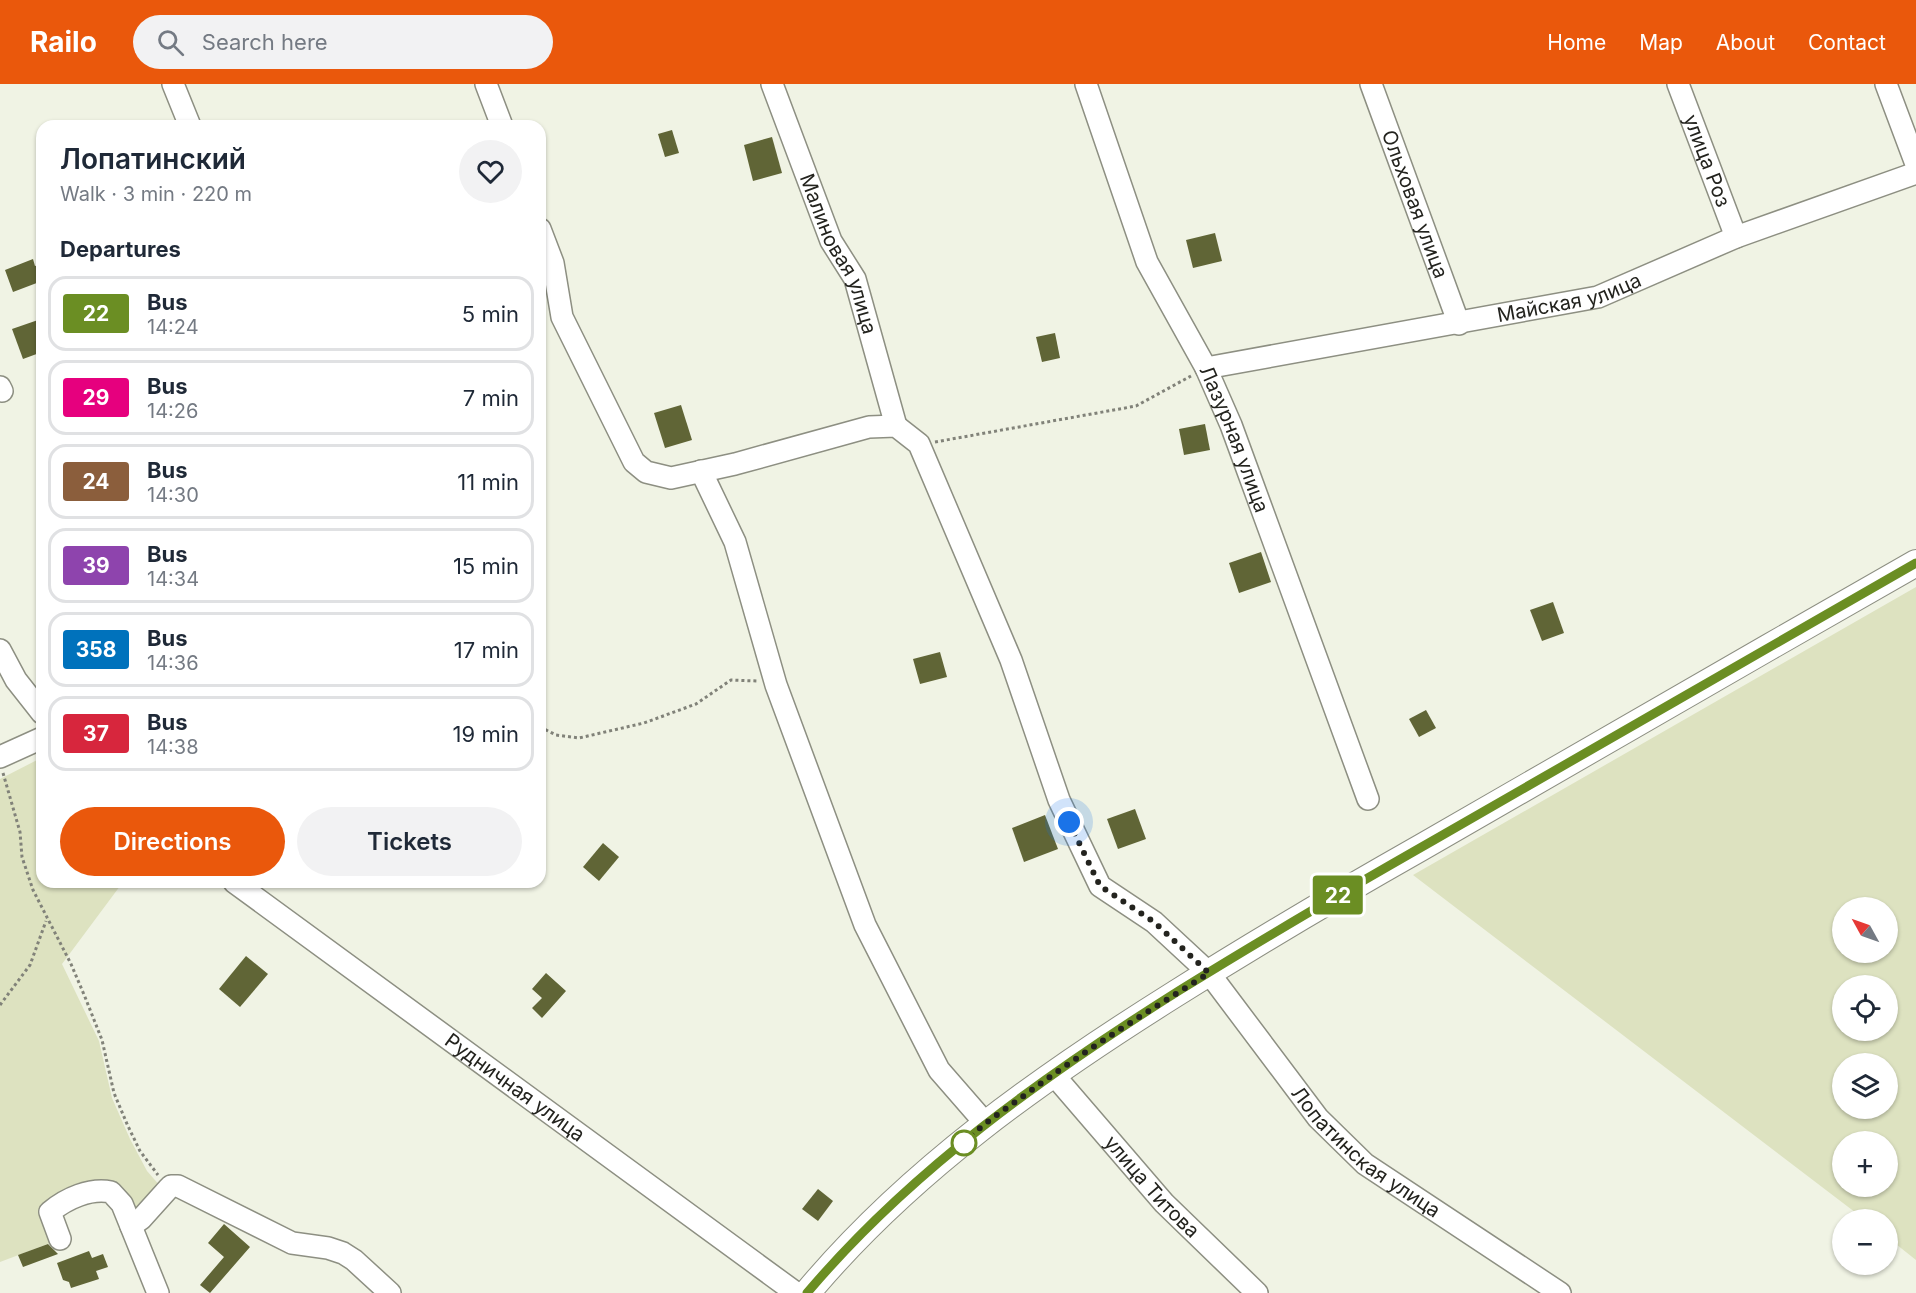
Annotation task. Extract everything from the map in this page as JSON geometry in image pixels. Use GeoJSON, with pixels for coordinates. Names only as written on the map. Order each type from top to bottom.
{"type":"FeatureCollection","features":[{"type":"Feature","properties":{"kind":"main road"},"geometry":{"type":"LineString","coordinates":[[807,1293],[865,1229],[926,1174],[986,1124],[1053,1074],[1123,1027],[1313,909],[1916,563]]}},
{"type":"Feature","properties":{"kind":"street"},"geometry":{"type":"LineString","coordinates":[[173,84],[188,120]]}},
{"type":"Feature","properties":{"kind":"street"},"geometry":{"type":"LineString","coordinates":[[486,84],[500,120]]}},
{"type":"Feature","properties":{"kind":"street","name":"Малиновая улица"},"geometry":{"type":"LineString","coordinates":[[772,84],[831,241],[855,279],[896,426]]}},
{"type":"Feature","properties":{"kind":"street","name":"Лазурная улица"},"geometry":{"type":"LineString","coordinates":[[1086,84],[1147,262],[1206,368],[1231,425],[1368,799]]}},
{"type":"Feature","properties":{"kind":"street","name":"Ольховая улица"},"geometry":{"type":"LineString","coordinates":[[1371,84],[1459,324]]}},
{"type":"Feature","properties":{"kind":"street","name":"улица Роз"},"geometry":{"type":"LineString","coordinates":[[1678,84],[1736,237]]}},
{"type":"Feature","properties":{"kind":"street"},"geometry":{"type":"LineString","coordinates":[[1886,84],[1916,164]]}},
{"type":"Feature","properties":{"kind":"street","name":"Майская улица"},"geometry":{"type":"LineString","coordinates":[[1206,368],[1598,297],[1736,237],[1916,173]]}},
{"type":"Feature","properties":{"kind":"street"},"geometry":{"type":"LineString","coordinates":[[546,245],[553,263],[562,317],[634,462],[646,472],[671,478],[869,427],[896,426],[919,444]]}},
{"type":"Feature","properties":{"kind":"street","name":"Лопатинская улица"},"geometry":{"type":"LineString","coordinates":[[919,444],[1011,660],[1059,800],[1100,886],[1154,922],[1209,973],[1318,1118],[1365,1164],[1560,1293]]}},
{"type":"Feature","properties":{"kind":"street"},"geometry":{"type":"LineString","coordinates":[[701,471],[735,542],[776,685],[865,925],[939,1070],[986,1124]]}},
{"type":"Feature","properties":{"kind":"street"},"geometry":{"type":"LineString","coordinates":[[0,650],[16,680],[36,705]]}},
{"type":"Feature","properties":{"kind":"street"},"geometry":{"type":"LineString","coordinates":[[0,758],[36,741]]}},
{"type":"Feature","properties":{"kind":"street","name":"Рудничная улица"},"geometry":{"type":"LineString","coordinates":[[242,888],[796,1293]]}},
{"type":"Feature","properties":{"kind":"street","name":"улица Титова"},"geometry":{"type":"LineString","coordinates":[[1053,1074],[1164,1203],[1257,1293]]}},
{"type":"Feature","properties":{"kind":"street"},"geometry":{"type":"LineString","coordinates":[[131,1226],[141,1219],[171,1186],[184,1188],[292,1243],[328,1248],[343,1253],[390,1293]]}},
{"type":"Feature","properties":{"kind":"street"},"geometry":{"type":"LineString","coordinates":[[60,1239],[50,1212],[69,1200],[96,1191],[111,1192],[117,1197],[131,1226],[158,1293]]}},
{"type":"Feature","properties":{"kind":"path"},"geometry":{"type":"LineString","coordinates":[[919,444],[1136,406],[1206,368]]}},
{"type":"Feature","properties":{"kind":"path"},"geometry":{"type":"LineString","coordinates":[[546,730],[556,735],[579,738],[644,723],[696,704],[731,680],[763,681],[776,685]]}},
{"type":"Feature","properties":{"kind":"path"},"geometry":{"type":"LineString","coordinates":[[0,765],[20,832],[22,857],[33,890],[71,964],[102,1040],[114,1093],[140,1151],[168,1189]]}},
{"type":"Feature","properties":{"kind":"path"},"geometry":{"type":"LineString","coordinates":[[0,1005],[30,965],[47,920]]}},
{"type":"Feature","properties":{"kind":"green space"},"geometry":{"type":"Polygon","coordinates":[[[1916,587],[1916,1260],[1898,1246],[1898,1209],[1851,1209],[1835,1197],[1898,1197],[1898,1131],[1832,1131],[1832,1195],[1413,875],[1916,587]]]}},
{"type":"Feature","properties":{"kind":"green space"},"geometry":{"type":"Polygon","coordinates":[[[36,761],[36,888],[119,888],[62,964],[99,1041],[112,1098],[130,1139],[147,1171],[161,1187],[133,1218],[120,1193],[53,1202],[53,1242],[0,1262],[0,779],[36,761]]]}},
{"type":"Feature","properties":{"kind":"building"},"geometry":{"type":"Polygon","coordinates":[[[672,130],[679,153],[665,157],[658,134],[672,130]]]}},
{"type":"Feature","properties":{"kind":"building"},"geometry":{"type":"Polygon","coordinates":[[[772,137],[782,173],[753,181],[744,145],[772,137]]]}},
{"type":"Feature","properties":{"kind":"building"},"geometry":{"type":"Polygon","coordinates":[[[1215,233],[1222,261],[1193,268],[1186,240],[1215,233]]]}},
{"type":"Feature","properties":{"kind":"building"},"geometry":{"type":"Polygon","coordinates":[[[33,259],[36,266],[36,283],[13,292],[5,270],[33,259]]]}},
{"type":"Feature","properties":{"kind":"building"},"geometry":{"type":"Polygon","coordinates":[[[36,321],[36,354],[23,359],[12,329],[36,321]]]}},
{"type":"Feature","properties":{"kind":"building"},"geometry":{"type":"Polygon","coordinates":[[[1055,333],[1060,358],[1042,362],[1036,337],[1055,333]]]}},
{"type":"Feature","properties":{"kind":"building"},"geometry":{"type":"Polygon","coordinates":[[[681,405],[692,440],[665,448],[654,413],[681,405]]]}},
{"type":"Feature","properties":{"kind":"building"},"geometry":{"type":"Polygon","coordinates":[[[1205,424],[1210,450],[1184,455],[1179,429],[1205,424]]]}},
{"type":"Feature","properties":{"kind":"building"},"geometry":{"type":"Polygon","coordinates":[[[1261,552],[1271,582],[1239,593],[1229,563],[1261,552]]]}},
{"type":"Feature","properties":{"kind":"building"},"geometry":{"type":"Polygon","coordinates":[[[1553,602],[1564,633],[1542,641],[1530,610],[1553,602]]]}},
{"type":"Feature","properties":{"kind":"building"},"geometry":{"type":"Polygon","coordinates":[[[940,652],[947,677],[920,684],[913,659],[940,652]]]}},
{"type":"Feature","properties":{"kind":"building"},"geometry":{"type":"Polygon","coordinates":[[[1426,710],[1436,728],[1419,737],[1409,719],[1426,710]]]}},
{"type":"Feature","properties":{"kind":"building"},"geometry":{"type":"Polygon","coordinates":[[[1135,809],[1146,839],[1118,849],[1107,819],[1135,809]]]}},
{"type":"Feature","properties":{"kind":"building"},"geometry":{"type":"Polygon","coordinates":[[[1045,815],[1058,849],[1024,862],[1012,828],[1045,815]]]}},
{"type":"Feature","properties":{"kind":"building"},"geometry":{"type":"Polygon","coordinates":[[[603,843],[619,857],[599,881],[583,867],[603,843]]]}},
{"type":"Feature","properties":{"kind":"building"},"geometry":{"type":"Polygon","coordinates":[[[246,956],[268,974],[240,1007],[219,989],[246,956]]]}},
{"type":"Feature","properties":{"kind":"building"},"geometry":{"type":"Polygon","coordinates":[[[546,973],[566,991],[542,1018],[532,1008],[542,998],[532,989],[546,973]]]}},
{"type":"Feature","properties":{"kind":"building"},"geometry":{"type":"Polygon","coordinates":[[[818,1189],[833,1201],[818,1221],[802,1209],[818,1189]]]}},
{"type":"Feature","properties":{"kind":"building"},"geometry":{"type":"Polygon","coordinates":[[[224,1224],[250,1247],[210,1293],[200,1285],[224,1257],[208,1243],[224,1224]]]}},
{"type":"Feature","properties":{"kind":"building"},"geometry":{"type":"Polygon","coordinates":[[[48,1244],[58,1254],[23,1267],[18,1255],[48,1244]]]}},
{"type":"Feature","properties":{"kind":"building"},"geometry":{"type":"Polygon","coordinates":[[[89,1251],[92,1258],[103,1254],[108,1267],[96,1271],[99,1279],[71,1288],[69,1282],[63,1280],[57,1263],[89,1251]]]}},
{"type":"Feature","properties":{"kind":"bus line","name":"22"},"geometry":{"type":"LineString","coordinates":[[807,1293],[865,1229],[926,1174],[986,1124],[1053,1074],[1123,1027],[1303,915],[1916,563]]}},
{"type":"Feature","properties":{"kind":"route"},"geometry":{"type":"LineString","coordinates":[[964,1143],[1053,1074],[1209,973],[1154,922],[1100,886],[1069,822]]}}]}
